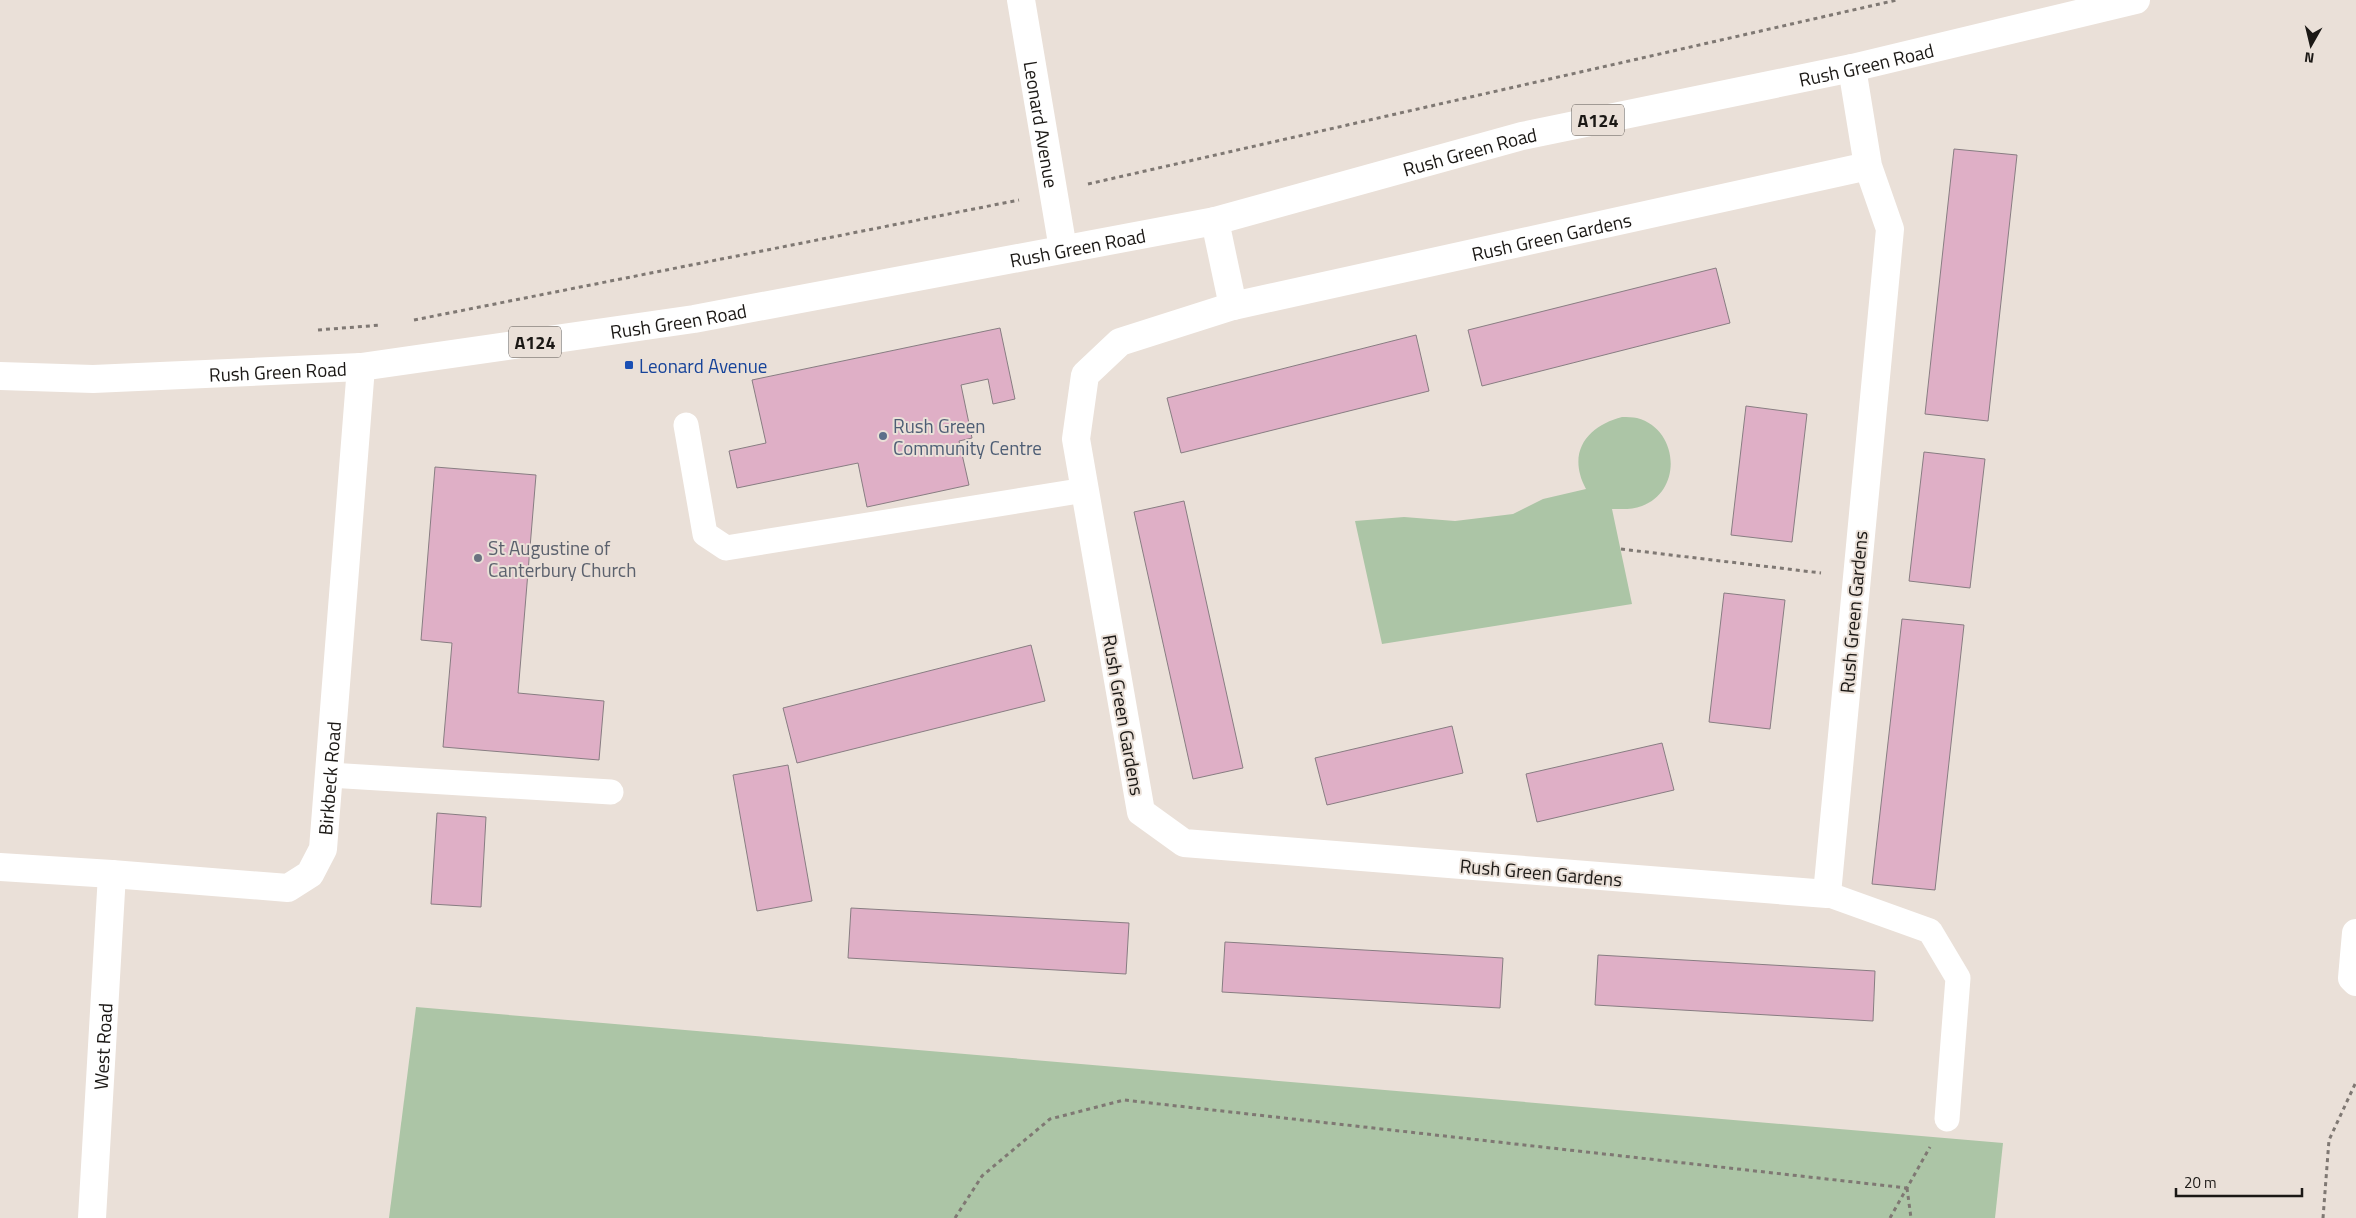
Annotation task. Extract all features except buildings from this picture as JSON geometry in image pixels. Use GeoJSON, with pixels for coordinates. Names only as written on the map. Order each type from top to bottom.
{"type":"FeatureCollection","features":[{"type":"Feature","properties":{"kind":"street","name":"Leonard Avenue"},"geometry":{"type":"LineString","coordinates":[[1021,0],[1063,249]]}},
{"type":"Feature","properties":{"kind":"street","name":"Rush Green Road"},"geometry":{"type":"LineString","coordinates":[[0,376],[93,379],[361,367],[694,319],[1215,221],[1522,136],[1852,68],[2136,0]]}},
{"type":"Feature","properties":{"kind":"street","name":"Rush Green Gardens"},"geometry":{"type":"LineString","coordinates":[[1852,68],[1868,166],[1890,229],[1827,894],[1184,843],[1141,812],[1076,439],[1085,375],[1120,342],[1233,306],[1868,166]]}},
{"type":"Feature","properties":{"kind":"street"},"geometry":{"type":"LineString","coordinates":[[1215,221],[1233,306]]}},
{"type":"Feature","properties":{"kind":"street","name":"Birkbeck Road"},"geometry":{"type":"LineString","coordinates":[[0,867],[288,888],[310,874],[323,849],[361,367]]}},
{"type":"Feature","properties":{"kind":"street","name":"West Road"},"geometry":{"type":"LineString","coordinates":[[92,1218],[112,874]]}},
{"type":"Feature","properties":{"kind":"street"},"geometry":{"type":"LineString","coordinates":[[2356,933],[2352,978],[2356,982]]}},
{"type":"Feature","properties":{"kind":"lane"},"geometry":{"type":"LineString","coordinates":[[686,425],[706,534],[726,548],[1085,490]]}},
{"type":"Feature","properties":{"kind":"lane"},"geometry":{"type":"LineString","coordinates":[[329,775],[611,792]]}},
{"type":"Feature","properties":{"kind":"lane"},"geometry":{"type":"LineString","coordinates":[[1827,894],[1930,931],[1958,978],[1946,1119]]}},
{"type":"Feature","properties":{"kind":"path"},"geometry":{"type":"LineString","coordinates":[[404,322],[682,268],[1054,192],[1897,0]]}},
{"type":"Feature","properties":{"kind":"path"},"geometry":{"type":"LineString","coordinates":[[317,330],[385,324]]}},
{"type":"Feature","properties":{"kind":"path"},"geometry":{"type":"LineString","coordinates":[[1621,549],[1857,577]]}},
{"type":"Feature","properties":{"kind":"path"},"geometry":{"type":"LineString","coordinates":[[2323,1218],[2330,1140],[2356,1082]]}},
{"type":"Feature","properties":{"kind":"path"},"geometry":{"type":"LineString","coordinates":[[955,1218],[982,1176],[1050,1119],[1124,1100],[1907,1188]]}},
{"type":"Feature","properties":{"kind":"path"},"geometry":{"type":"LineString","coordinates":[[1890,1218],[1946,1119]]}},
{"type":"Feature","properties":{"kind":"path"},"geometry":{"type":"LineString","coordinates":[[1907,1188],[1911,1218]]}},
{"type":"Feature","properties":{"kind":"green space"},"geometry":{"type":"Polygon","coordinates":[[[1622,417],[1637,418],[1651,424],[1661,434],[1668,447],[1671,461],[1670,474],[1664,487],[1655,498],[1642,506],[1612,509],[1632,604],[1382,644],[1355,521],[1404,517],[1455,521],[1513,514],[1543,499],[1586,489],[1580,476],[1578,463],[1579,453],[1583,444],[1588,436],[1603,424],[1622,417]]]}},
{"type":"Feature","properties":{"kind":"green space"},"geometry":{"type":"Polygon","coordinates":[[[416,1007],[2003,1143],[1995,1218],[389,1218],[416,1007]]]}},
{"type":"Feature","properties":{"kind":"place","name":"Leonard Avenue"},"geometry":{"type":"Point","coordinates":[629,365]}},
{"type":"Feature","properties":{"kind":"place","name":"Rush Green Community Centre"},"geometry":{"type":"Point","coordinates":[883,436]}},
{"type":"Feature","properties":{"kind":"place","name":"St Augustine of Canterbury Church"},"geometry":{"type":"Point","coordinates":[478,558]}}]}
